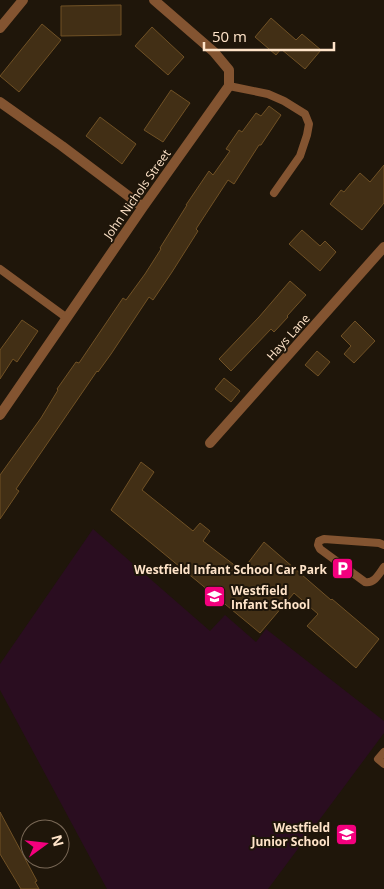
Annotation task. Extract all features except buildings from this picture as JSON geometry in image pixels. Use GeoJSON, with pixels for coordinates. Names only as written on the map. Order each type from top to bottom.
{"type":"FeatureCollection","features":[{"type":"Feature","properties":{"kind":"street"},"geometry":{"type":"LineString","coordinates":[[0,28],[23,0]]}},
{"type":"Feature","properties":{"kind":"street"},"geometry":{"type":"LineString","coordinates":[[154,0],[214,52],[229,70],[229,86]]}},
{"type":"Feature","properties":{"kind":"street","name":"John Nichols Street"},"geometry":{"type":"LineString","coordinates":[[0,415],[229,86]]}},
{"type":"Feature","properties":{"kind":"street"},"geometry":{"type":"LineString","coordinates":[[0,102],[143,207]]}},
{"type":"Feature","properties":{"kind":"street","name":"Hays Lane"},"geometry":{"type":"LineString","coordinates":[[210,443],[384,247]]}},
{"type":"Feature","properties":{"kind":"lane"},"geometry":{"type":"LineString","coordinates":[[229,86],[268,94],[305,114],[309,124],[308,135],[300,156],[274,193]]}},
{"type":"Feature","properties":{"kind":"lane"},"geometry":{"type":"LineString","coordinates":[[0,269],[67,318]]}},
{"type":"Feature","properties":{"kind":"lane"},"geometry":{"type":"LineString","coordinates":[[382,544],[324,539],[319,541],[318,545],[320,549],[368,583],[384,567]]}},
{"type":"Feature","properties":{"kind":"lane"},"geometry":{"type":"LineString","coordinates":[[384,752],[378,759],[384,764]]}},
{"type":"Feature","properties":{"kind":"shaded area","name":"Westfield Infant School"},"geometry":{"type":"Polygon","coordinates":[[[93,529],[210,631],[225,615],[256,642],[266,629],[384,721],[384,733],[268,889],[107,889],[0,690],[0,664],[93,529]]]}},
{"type":"Feature","properties":{"kind":"place","name":"Westfield Infant School Car Park"},"geometry":{"type":"Point","coordinates":[343,569]}},
{"type":"Feature","properties":{"kind":"place","name":"Westfield Infant School"},"geometry":{"type":"Point","coordinates":[215,597]}},
{"type":"Feature","properties":{"kind":"place","name":"Westfield Junior School"},"geometry":{"type":"Point","coordinates":[346,834]}}]}
